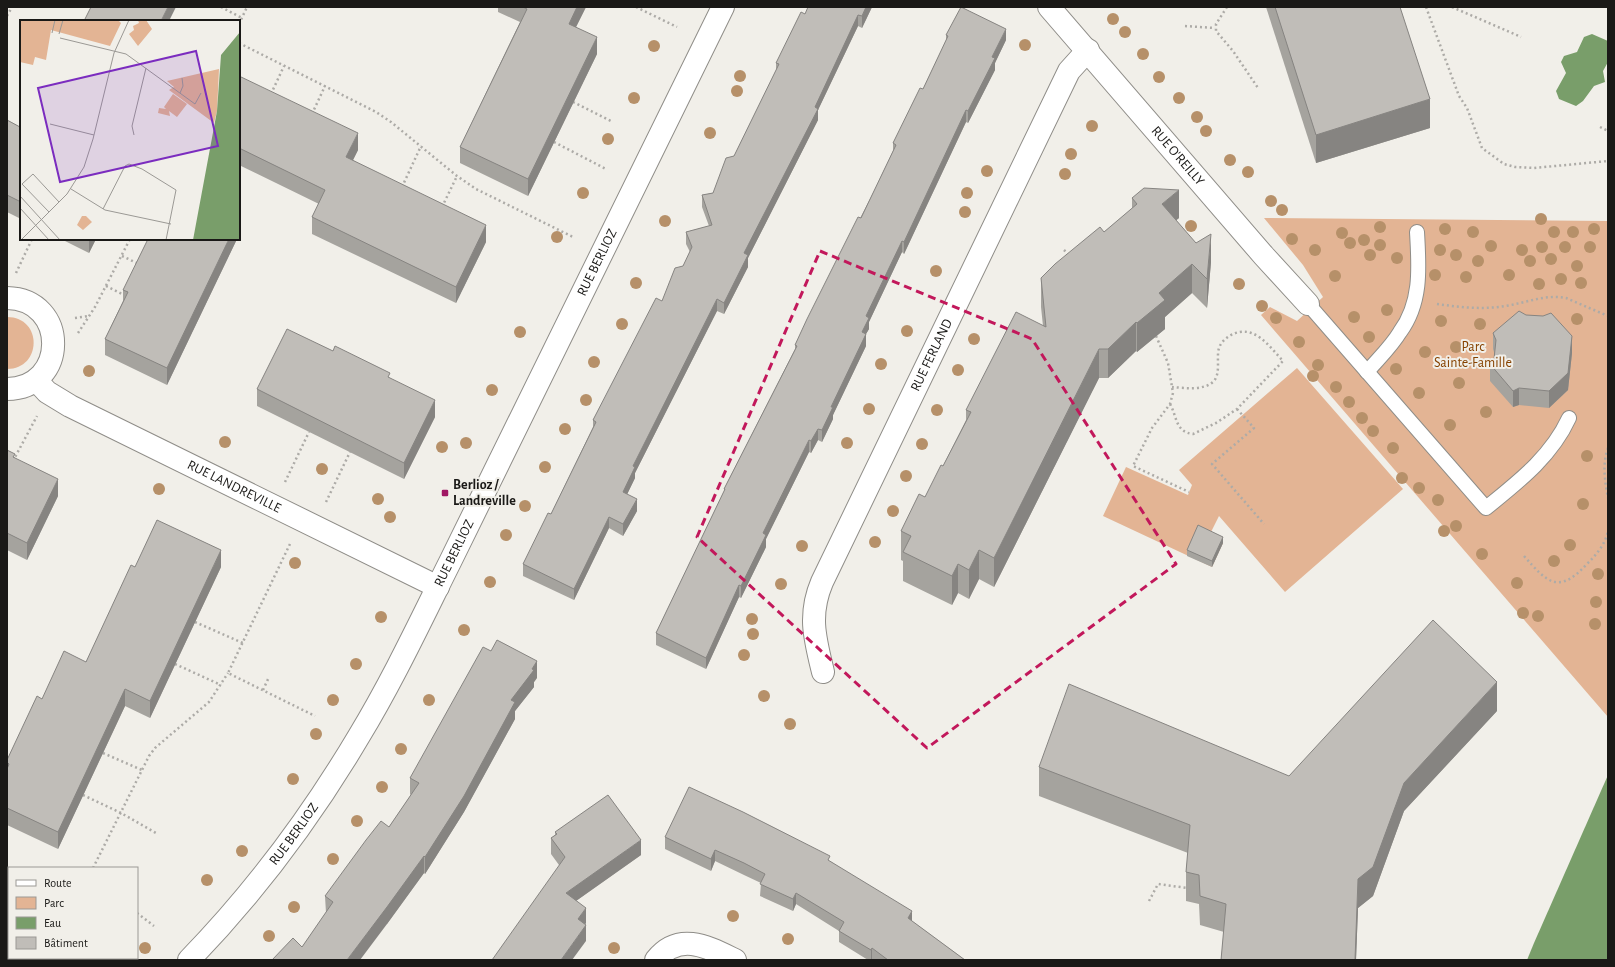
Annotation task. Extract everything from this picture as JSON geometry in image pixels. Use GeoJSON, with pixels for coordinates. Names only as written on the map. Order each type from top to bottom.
{"type":"FeatureCollection","features":[{"type":"Feature","properties":{"kind":"street","name":"RUE BERLIOZ"},"geometry":{"type":"LineString","coordinates":[[189,960],[237,907],[293,836],[340,767],[380,698],[438,587],[723,7]]}},
{"type":"Feature","properties":{"kind":"street","name":"RUE O'REILLY"},"geometry":{"type":"LineString","coordinates":[[1049,7],[1088,50],[1259,250],[1308,304]]}},
{"type":"Feature","properties":{"kind":"street","name":"RUE FERLAND"},"geometry":{"type":"LineString","coordinates":[[823,672],[815,640],[813,616],[814,605],[822,582],[1069,71],[1088,50]]}},
{"type":"Feature","properties":{"kind":"street"},"geometry":{"type":"LineString","coordinates":[[7,389],[18,388],[36,380],[46,370],[52,358],[54,344],[50,324],[42,313],[31,304],[19,300],[10,289]]}},
{"type":"Feature","properties":{"kind":"street","name":"RUE LANDREVILLE"},"geometry":{"type":"LineString","coordinates":[[36,380],[47,392],[70,406],[438,587]]}},
{"type":"Feature","properties":{"kind":"street"},"geometry":{"type":"LineString","coordinates":[[656,960],[664,952],[678,945],[694,944],[702,945],[735,960]]}},
{"type":"Feature","properties":{"kind":"lane"},"geometry":{"type":"LineString","coordinates":[[1367,372],[1396,339],[1408,321],[1413,310],[1418,284],[1419,263],[1417,232]]}},
{"type":"Feature","properties":{"kind":"lane"},"geometry":{"type":"LineString","coordinates":[[1308,304],[1486,508],[1538,463],[1554,444],[1569,418]]}},
{"type":"Feature","properties":{"kind":"path"},"geometry":{"type":"LineString","coordinates":[[7,16],[12,7]]}},
{"type":"Feature","properties":{"kind":"path"},"geometry":{"type":"LineString","coordinates":[[221,7],[242,18]]}},
{"type":"Feature","properties":{"kind":"path"},"geometry":{"type":"LineString","coordinates":[[240,22],[247,7]]}},
{"type":"Feature","properties":{"kind":"path"},"geometry":{"type":"LineString","coordinates":[[636,7],[677,27]]}},
{"type":"Feature","properties":{"kind":"path"},"geometry":{"type":"LineString","coordinates":[[1227,7],[1216,24],[1216,31],[1233,51],[1258,88]]}},
{"type":"Feature","properties":{"kind":"path"},"geometry":{"type":"LineString","coordinates":[[1426,7],[1459,96],[1467,108],[1482,148],[1504,164],[1515,167],[1534,168],[1608,161]]}},
{"type":"Feature","properties":{"kind":"path"},"geometry":{"type":"LineString","coordinates":[[1452,7],[1522,37]]}},
{"type":"Feature","properties":{"kind":"path"},"geometry":{"type":"LineString","coordinates":[[1185,26],[1215,28]]}},
{"type":"Feature","properties":{"kind":"path"},"geometry":{"type":"LineString","coordinates":[[240,44],[376,112],[421,146],[457,176],[476,189],[573,237]]}},
{"type":"Feature","properties":{"kind":"path"},"geometry":{"type":"LineString","coordinates":[[269,99],[284,66]]}},
{"type":"Feature","properties":{"kind":"path"},"geometry":{"type":"LineString","coordinates":[[310,119],[326,86]]}},
{"type":"Feature","properties":{"kind":"path"},"geometry":{"type":"LineString","coordinates":[[573,102],[611,121]]}},
{"type":"Feature","properties":{"kind":"path"},"geometry":{"type":"LineString","coordinates":[[1600,127],[1608,131]]}},
{"type":"Feature","properties":{"kind":"path"},"geometry":{"type":"LineString","coordinates":[[554,142],[606,169]]}},
{"type":"Feature","properties":{"kind":"path"},"geometry":{"type":"LineString","coordinates":[[399,192],[421,146]]}},
{"type":"Feature","properties":{"kind":"path"},"geometry":{"type":"LineString","coordinates":[[440,211],[457,176]]}},
{"type":"Feature","properties":{"kind":"path"},"geometry":{"type":"LineString","coordinates":[[10,289],[32,240]]}},
{"type":"Feature","properties":{"kind":"path"},"geometry":{"type":"LineString","coordinates":[[73,337],[79,332],[90,316],[130,240]]}},
{"type":"Feature","properties":{"kind":"path"},"geometry":{"type":"LineString","coordinates":[[1064,250],[1073,260]]}},
{"type":"Feature","properties":{"kind":"path"},"geometry":{"type":"LineString","coordinates":[[122,256],[143,266]]}},
{"type":"Feature","properties":{"kind":"path"},"geometry":{"type":"LineString","coordinates":[[106,286],[128,297]]}},
{"type":"Feature","properties":{"kind":"path"},"geometry":{"type":"LineString","coordinates":[[1432,303],[1487,308],[1505,306],[1541,298],[1559,297],[1566,298],[1608,316]]}},
{"type":"Feature","properties":{"kind":"path"},"geometry":{"type":"LineString","coordinates":[[75,318],[90,316]]}},
{"type":"Feature","properties":{"kind":"path"},"geometry":{"type":"LineString","coordinates":[[1156,336],[1168,363],[1172,387],[1170,404],[1182,430],[1193,434],[1216,423],[1237,409],[1283,361],[1254,333],[1246,331],[1238,332],[1228,336],[1222,343],[1219,350],[1216,376],[1213,382],[1205,386],[1195,388],[1172,387]]}},
{"type":"Feature","properties":{"kind":"path"},"geometry":{"type":"LineString","coordinates":[[1170,404],[1152,428],[1134,466],[1189,492]]}},
{"type":"Feature","properties":{"kind":"path"},"geometry":{"type":"LineString","coordinates":[[1237,409],[1254,428],[1212,464],[1264,524]]}},
{"type":"Feature","properties":{"kind":"path"},"geometry":{"type":"LineString","coordinates":[[13,462],[36,416]]}},
{"type":"Feature","properties":{"kind":"path"},"geometry":{"type":"LineString","coordinates":[[284,485],[309,432]]}},
{"type":"Feature","properties":{"kind":"path"},"geometry":{"type":"LineString","coordinates":[[1608,448],[1605,462],[1608,498]]}},
{"type":"Feature","properties":{"kind":"path"},"geometry":{"type":"LineString","coordinates":[[325,505],[350,452]]}},
{"type":"Feature","properties":{"kind":"path"},"geometry":{"type":"LineString","coordinates":[[1524,556],[1542,576],[1556,582],[1563,582],[1574,576],[1592,559],[1601,548],[1608,531]]}},
{"type":"Feature","properties":{"kind":"path"},"geometry":{"type":"LineString","coordinates":[[94,867],[149,756],[155,748],[209,702],[221,685],[293,540]]}},
{"type":"Feature","properties":{"kind":"path"},"geometry":{"type":"LineString","coordinates":[[195,622],[243,643]]}},
{"type":"Feature","properties":{"kind":"path"},"geometry":{"type":"LineString","coordinates":[[175,664],[221,685]]}},
{"type":"Feature","properties":{"kind":"path"},"geometry":{"type":"LineString","coordinates":[[228,673],[315,716]]}},
{"type":"Feature","properties":{"kind":"path"},"geometry":{"type":"LineString","coordinates":[[263,690],[269,677]]}},
{"type":"Feature","properties":{"kind":"path"},"geometry":{"type":"LineString","coordinates":[[103,753],[142,770]]}},
{"type":"Feature","properties":{"kind":"path"},"geometry":{"type":"LineString","coordinates":[[84,795],[121,813],[156,833]]}},
{"type":"Feature","properties":{"kind":"path"},"geometry":{"type":"LineString","coordinates":[[1149,901],[1158,884],[1187,888]]}},
{"type":"Feature","properties":{"kind":"path"},"geometry":{"type":"LineString","coordinates":[[138,914],[154,926]]}},
{"type":"Feature","properties":{"kind":"highlighted area"},"geometry":{"type":"Polygon","coordinates":[[[820,251],[1032,339],[1176,564],[927,748],[697,537],[820,251]]]}},
{"type":"Feature","properties":{"kind":"green space","name":"Parc Sainte-Famille"},"geometry":{"type":"Polygon","coordinates":[[[1264,218],[1608,221],[1608,717],[1261,315],[1270,307],[1297,321],[1323,297],[1303,265],[1264,218]]]}},
{"type":"Feature","properties":{"kind":"green space"},"geometry":{"type":"Polygon","coordinates":[[[7,317],[19,319],[27,325],[32,333],[34,343],[32,353],[27,361],[19,367],[7,369],[7,317]]]}},
{"type":"Feature","properties":{"kind":"green space"},"geometry":{"type":"Polygon","coordinates":[[[1297,368],[1403,489],[1285,592],[1219,516],[1209,536],[1223,543],[1212,567],[1103,516],[1126,467],[1188,495],[1192,485],[1179,470],[1297,368]]]}},
{"type":"Feature","properties":{"kind":"water"},"geometry":{"type":"Polygon","coordinates":[[[1592,34],[1608,41],[1608,62],[1603,71],[1605,82],[1594,86],[1583,101],[1576,106],[1559,99],[1556,91],[1566,73],[1561,62],[1564,56],[1577,52],[1584,37],[1592,34]]]}},
{"type":"Feature","properties":{"kind":"water"},"geometry":{"type":"Polygon","coordinates":[[[1608,775],[1608,960],[1527,960],[1534,943],[1608,775]]]}},
{"type":"Feature","properties":{"kind":"building"},"geometry":{"type":"Polygon","coordinates":[[[91,7],[168,7],[162,20],[84,20],[91,7]]]}},
{"type":"Feature","properties":{"kind":"building"},"geometry":{"type":"Polygon","coordinates":[[[523,7],[577,7],[569,24],[597,37],[528,179],[460,147],[527,9],[523,7]]]}},
{"type":"Feature","properties":{"kind":"building"},"geometry":{"type":"Polygon","coordinates":[[[808,7],[866,7],[862,16],[858,15],[815,107],[818,109],[744,253],[748,255],[724,303],[717,299],[633,466],[635,467],[623,492],[637,499],[623,524],[609,517],[574,589],[523,564],[548,513],[551,514],[596,422],[593,420],[656,298],[662,301],[675,268],[683,266],[692,247],[686,232],[712,225],[702,195],[713,193],[726,158],[734,156],[779,64],[776,63],[801,12],[805,14],[808,7]]]}},
{"type":"Feature","properties":{"kind":"building"},"geometry":{"type":"Polygon","coordinates":[[[961,7],[1006,29],[992,57],[995,58],[968,111],[966,110],[904,242],[902,241],[866,316],[869,318],[862,332],[866,334],[831,407],[833,407],[822,430],[818,429],[811,441],[809,440],[763,533],[766,535],[741,586],[739,585],[706,658],[656,633],[724,489],[797,346],[795,345],[807,319],[858,217],[861,218],[896,145],[893,143],[920,88],[923,89],[948,36],[946,35],[961,7]]]}},
{"type":"Feature","properties":{"kind":"building"},"geometry":{"type":"Polygon","coordinates":[[[1275,7],[1400,7],[1430,99],[1316,135],[1275,7]]]}},
{"type":"Feature","properties":{"kind":"building"},"geometry":{"type":"Polygon","coordinates":[[[240,76],[358,133],[346,157],[486,225],[456,287],[312,217],[325,190],[240,148],[240,76]]]}},
{"type":"Feature","properties":{"kind":"building"},"geometry":{"type":"Polygon","coordinates":[[[7,120],[20,127],[20,202],[7,195],[7,120]]]}},
{"type":"Feature","properties":{"kind":"building"},"geometry":{"type":"Polygon","coordinates":[[[1144,188],[1179,190],[1162,204],[1196,243],[1211,234],[1207,279],[1192,264],[1159,293],[1165,300],[1137,323],[1136,322],[1108,349],[1099,349],[994,558],[979,550],[969,570],[958,564],[952,576],[903,552],[911,536],[901,531],[919,494],[925,497],[941,465],[943,466],[971,412],[966,410],[1016,312],[1046,327],[1041,278],[1055,264],[1100,227],[1104,232],[1137,204],[1132,198],[1144,188]]]}},
{"type":"Feature","properties":{"kind":"building"},"geometry":{"type":"Polygon","coordinates":[[[148,240],[229,240],[167,368],[105,339],[128,292],[123,290],[148,240]]]}},
{"type":"Feature","properties":{"kind":"building"},"geometry":{"type":"Polygon","coordinates":[[[1519,311],[1526,315],[1543,316],[1551,313],[1572,336],[1568,373],[1549,391],[1519,388],[1513,391],[1490,364],[1494,359],[1496,340],[1493,333],[1519,311]]]}},
{"type":"Feature","properties":{"kind":"building"},"geometry":{"type":"Polygon","coordinates":[[[287,329],[333,351],[335,346],[390,373],[388,377],[435,400],[404,463],[257,389],[287,329]]]}},
{"type":"Feature","properties":{"kind":"building"},"geometry":{"type":"Polygon","coordinates":[[[7,450],[15,454],[13,457],[58,479],[27,543],[7,533],[7,450]]]}},
{"type":"Feature","properties":{"kind":"building"},"geometry":{"type":"Polygon","coordinates":[[[157,520],[221,550],[150,701],[125,689],[58,832],[7,808],[7,769],[9,764],[7,760],[37,696],[42,699],[64,651],[86,662],[131,565],[135,567],[157,520]]]}},
{"type":"Feature","properties":{"kind":"building"},"geometry":{"type":"Polygon","coordinates":[[[1198,525],[1223,537],[1212,561],[1187,550],[1198,525]]]}},
{"type":"Feature","properties":{"kind":"building"},"geometry":{"type":"Polygon","coordinates":[[[1433,620],[1497,682],[1404,783],[1373,867],[1358,879],[1355,960],[1221,960],[1226,904],[1200,896],[1199,875],[1186,872],[1190,825],[1039,767],[1069,684],[1289,776],[1433,620]]]}},
{"type":"Feature","properties":{"kind":"building"},"geometry":{"type":"Polygon","coordinates":[[[497,640],[537,661],[532,669],[534,670],[511,700],[515,702],[464,796],[425,857],[424,856],[347,960],[272,960],[293,938],[302,947],[333,902],[325,896],[381,821],[389,827],[419,783],[410,778],[483,647],[491,651],[497,640]]]}},
{"type":"Feature","properties":{"kind":"building"},"geometry":{"type":"Polygon","coordinates":[[[689,787],[743,812],[830,856],[828,860],[912,911],[908,918],[965,960],[888,960],[872,948],[871,950],[839,931],[844,922],[796,893],[793,899],[760,884],[765,874],[715,850],[711,859],[665,837],[689,787]]]}},
{"type":"Feature","properties":{"kind":"building"},"geometry":{"type":"Polygon","coordinates":[[[608,795],[641,840],[566,893],[586,908],[578,919],[586,925],[561,960],[492,960],[565,857],[551,838],[557,834],[555,832],[608,795]]]}},
{"type":"Feature","properties":{"kind":"building"},"geometry":{"type":"Polygon","coordinates":[[[7,871],[8,954],[7,954],[7,871]]]}},
{"type":"Feature","properties":{"kind":"building"},"geometry":{"type":"Polygon","coordinates":[[[18,959],[42,959],[41,960],[18,959]]]}},
{"type":"Feature","properties":{"kind":"place","name":"Berlioz / Landreville"},"geometry":{"type":"Point","coordinates":[445,493]}}]}
